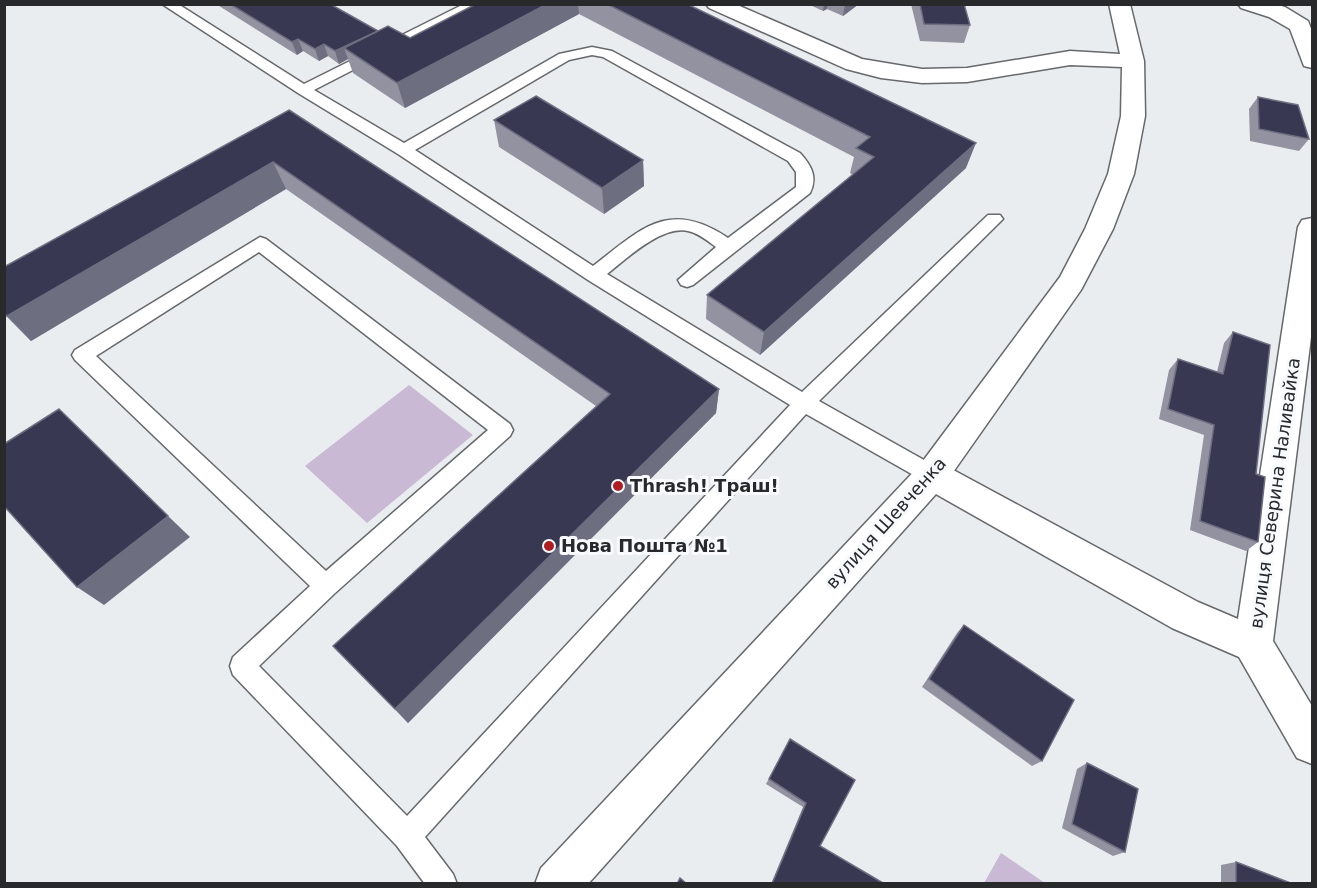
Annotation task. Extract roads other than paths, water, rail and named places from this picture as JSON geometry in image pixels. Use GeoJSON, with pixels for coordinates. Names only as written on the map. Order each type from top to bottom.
{"type":"FeatureCollection","features":[{"type":"Feature","properties":{"kind":"street"},"geometry":{"type":"LineString","coordinates":[[716,4],[854,64],[881,71],[922,76],[967,75],[1070,58],[1133,62]]}},
{"type":"Feature","properties":{"kind":"street","name":"вулиця Шевченка"},"geometry":{"type":"LineString","coordinates":[[557,884],[932,475],[1071,283],[1099,229],[1121,174],[1133,116],[1133,62],[1119,4]]}},
{"type":"Feature","properties":{"kind":"street"},"geometry":{"type":"LineString","coordinates":[[1248,4],[1277,12],[1300,26],[1312,61]]}},
{"type":"Feature","properties":{"kind":"street","name":"вулиця Северина Наливайка"},"geometry":{"type":"LineString","coordinates":[[1312,227],[1253,644],[1312,743]]}},
{"type":"Feature","properties":{"kind":"street"},"geometry":{"type":"LineString","coordinates":[[932,475],[1185,615],[1253,644]]}},
{"type":"Feature","properties":{"kind":"lane"},"geometry":{"type":"LineString","coordinates":[[168,4],[303,90],[404,150],[594,275],[804,403],[932,475]]}},
{"type":"Feature","properties":{"kind":"lane"},"geometry":{"type":"LineString","coordinates":[[303,90],[475,4]]}},
{"type":"Feature","properties":{"kind":"lane"},"geometry":{"type":"LineString","coordinates":[[404,150],[564,57],[592,51],[607,54],[795,157],[804,167],[807,178],[804,189],[687,280]]}},
{"type":"Feature","properties":{"kind":"lane"},"geometry":{"type":"LineString","coordinates":[[407,836],[804,403],[994,219]]}},
{"type":"Feature","properties":{"kind":"lane"},"geometry":{"type":"LineString","coordinates":[[594,275],[654,232],[668,225],[692,225],[728,247]]}},
{"type":"Feature","properties":{"kind":"lane"},"geometry":{"type":"LineString","coordinates":[[326,586],[82,355],[260,243],[502,430],[326,586],[242,666],[407,836],[443,884]]}},
{"type":"Feature","properties":{"kind":"place","name":"Thrash! Траш!"},"geometry":{"type":"Point","coordinates":[618,486]}},
{"type":"Feature","properties":{"kind":"place","name":"Нова Пошта №1"},"geometry":{"type":"Point","coordinates":[549,546]}}]}
